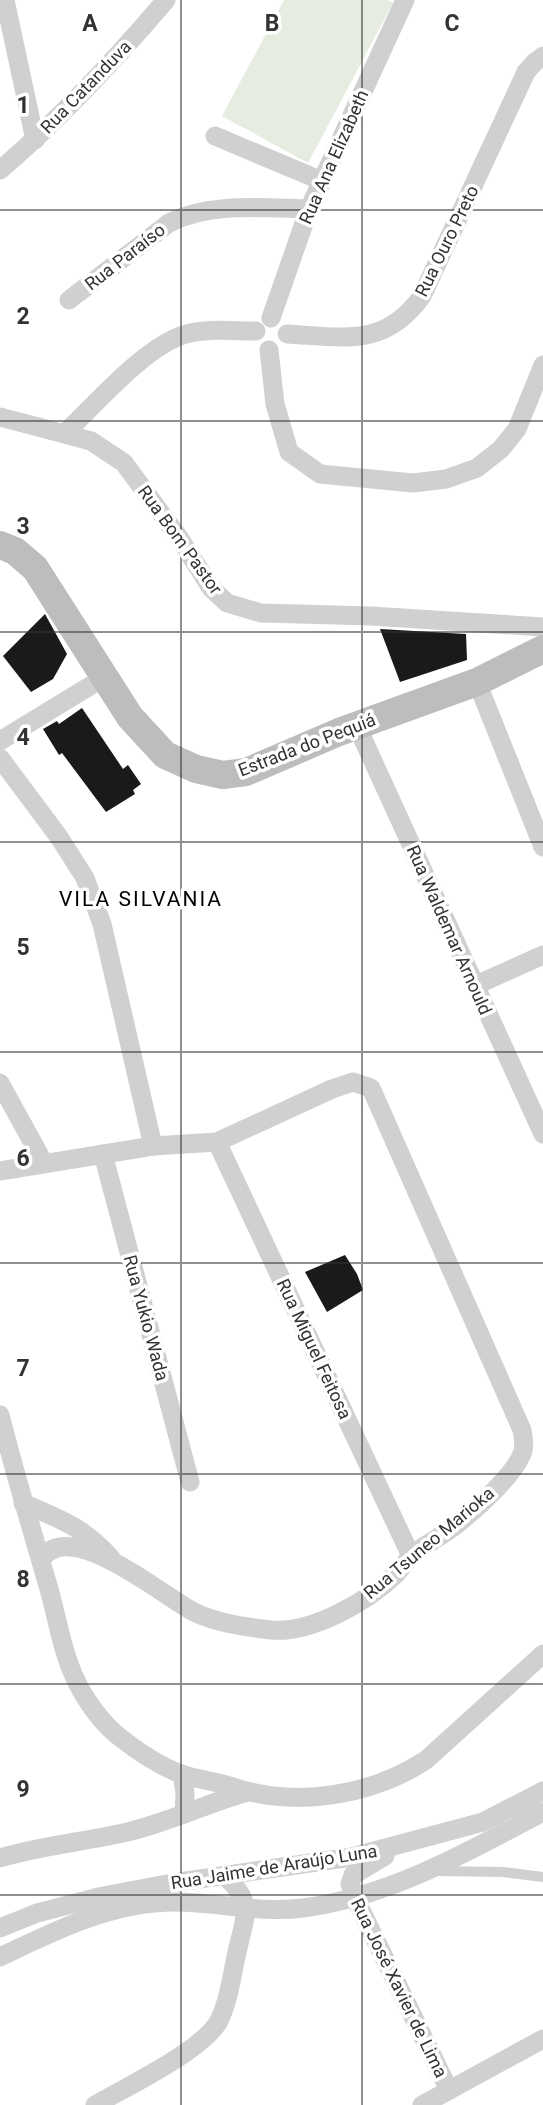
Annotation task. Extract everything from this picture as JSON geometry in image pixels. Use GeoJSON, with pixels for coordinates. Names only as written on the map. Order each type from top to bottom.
{"type":"FeatureCollection","features":[{"type":"Feature","properties":{"kind":"main road","name":"Estrada do Pequiá"},"geometry":{"type":"LineString","coordinates":[[0,545],[15,551],[35,568],[130,717],[165,755],[196,769],[223,775],[246,772],[357,726],[477,682],[543,649]]}},
{"type":"Feature","properties":{"kind":"street"},"geometry":{"type":"LineString","coordinates":[[5,0],[35,140]]}},
{"type":"Feature","properties":{"kind":"street","name":"Rua Ana Elizabeth"},"geometry":{"type":"LineString","coordinates":[[263,324],[309,209],[405,0]]}},
{"type":"Feature","properties":{"kind":"street","name":"Rua Catanduva"},"geometry":{"type":"LineString","coordinates":[[0,170],[35,140],[108,68],[157,5]]}},
{"type":"Feature","properties":{"kind":"street","name":"Rua Ouro Preto"},"geometry":{"type":"LineString","coordinates":[[287,334],[344,337],[373,335],[404,318],[414,308],[526,72],[543,56]]}},
{"type":"Feature","properties":{"kind":"street"},"geometry":{"type":"LineString","coordinates":[[215,135],[322,181]]}},
{"type":"Feature","properties":{"kind":"street","name":"Rua Paraíso"},"geometry":{"type":"LineString","coordinates":[[69,300],[169,223],[182,216],[209,211],[309,209]]}},
{"type":"Feature","properties":{"kind":"street"},"geometry":{"type":"LineString","coordinates":[[263,324],[257,341],[269,350],[275,404],[289,452],[320,474],[413,483],[446,479],[477,468],[501,449],[517,429],[543,365]]}},
{"type":"Feature","properties":{"kind":"street"},"geometry":{"type":"LineString","coordinates":[[65,433],[148,354],[175,338],[200,332],[284,324],[287,334],[284,344],[269,350]]}},
{"type":"Feature","properties":{"kind":"street","name":"Rua Bom Pastor"},"geometry":{"type":"LineString","coordinates":[[0,417],[91,441],[124,463],[180,539],[211,588],[228,603],[261,613],[543,627]]}},
{"type":"Feature","properties":{"kind":"street"},"geometry":{"type":"LineString","coordinates":[[0,741],[103,678]]}},
{"type":"Feature","properties":{"kind":"street"},"geometry":{"type":"LineString","coordinates":[[477,682],[543,847]]}},
{"type":"Feature","properties":{"kind":"street","name":"Rua Waldemar Arnould"},"geometry":{"type":"LineString","coordinates":[[357,726],[543,1134]]}},
{"type":"Feature","properties":{"kind":"street"},"geometry":{"type":"LineString","coordinates":[[0,758],[59,837],[89,890],[102,924],[153,1146]]}},
{"type":"Feature","properties":{"kind":"street"},"geometry":{"type":"LineString","coordinates":[[474,985],[543,955]]}},
{"type":"Feature","properties":{"kind":"street","name":"Rua Tsuneo Marioka"},"geometry":{"type":"LineString","coordinates":[[41,1560],[45,1552],[60,1547],[78,1548],[114,1562],[195,1613],[246,1626],[276,1630],[312,1624],[342,1611],[383,1584],[411,1556],[457,1524],[502,1482],[518,1462],[524,1448],[522,1430],[371,1088],[353,1082],[217,1142]]}},
{"type":"Feature","properties":{"kind":"street"},"geometry":{"type":"LineString","coordinates":[[0,1083],[44,1163]]}},
{"type":"Feature","properties":{"kind":"street"},"geometry":{"type":"LineString","coordinates":[[0,1171],[153,1146],[217,1142]]}},
{"type":"Feature","properties":{"kind":"street","name":"Rua Miguel Feitosa"},"geometry":{"type":"LineString","coordinates":[[217,1142],[411,1556]]}},
{"type":"Feature","properties":{"kind":"street","name":"Rua Yukio Wada"},"geometry":{"type":"LineString","coordinates":[[103,1154],[190,1482]]}},
{"type":"Feature","properties":{"kind":"street"},"geometry":{"type":"LineString","coordinates":[[0,1415],[73,1675],[91,1706],[119,1738],[153,1761],[182,1774],[247,1792],[301,1798],[383,1782],[409,1771],[444,1745],[543,1654]]}},
{"type":"Feature","properties":{"kind":"street","name":"Rua Tsuneo Marioka"},"geometry":{"type":"LineString","coordinates":[[23,1503],[71,1524],[93,1538],[114,1562]]}},
{"type":"Feature","properties":{"kind":"street"},"geometry":{"type":"LineString","coordinates":[[182,1774],[184,1814]]}},
{"type":"Feature","properties":{"kind":"street","name":"Rua Jaime de Araújo Luna"},"geometry":{"type":"LineString","coordinates":[[0,1928],[37,1913],[103,1896],[352,1857],[483,1822],[543,1791]]}},
{"type":"Feature","properties":{"kind":"street"},"geometry":{"type":"LineString","coordinates":[[0,1858],[31,1849],[125,1833],[247,1792]]}},
{"type":"Feature","properties":{"kind":"street","name":"Rua Jaime de Araújo Luna"},"geometry":{"type":"LineString","coordinates":[[0,1956],[83,1920],[135,1905],[210,1903],[247,1910],[301,1908],[355,1898],[466,1853],[543,1812]]}},
{"type":"Feature","properties":{"kind":"street","name":"Rua José Xavier de Lima"},"geometry":{"type":"LineString","coordinates":[[416,1840],[352,1875],[350,1884],[449,2090]]}},
{"type":"Feature","properties":{"kind":"street"},"geometry":{"type":"LineString","coordinates":[[95,2105],[153,2073],[197,2043],[218,2023],[228,1998],[247,1910],[235,1886],[225,1876]]}},
{"type":"Feature","properties":{"kind":"street"},"geometry":{"type":"LineString","coordinates":[[422,2105],[543,2039]]}},
{"type":"Feature","properties":{"kind":"lane","name":"Rua Jaime de Araújo Luna"},"geometry":{"type":"LineString","coordinates":[[423,1871],[503,1872],[543,1877]]}},
{"type":"Feature","properties":{"kind":"shaded area"},"geometry":{"type":"Polygon","coordinates":[[[284,0],[387,0],[393,3],[308,163],[222,116],[284,0]]]}},
{"type":"Feature","properties":{"kind":"building"},"geometry":{"type":"Polygon","coordinates":[[[45,614],[67,654],[53,679],[31,692],[3,656],[45,614]]]}},
{"type":"Feature","properties":{"kind":"building"},"geometry":{"type":"Polygon","coordinates":[[[380,629],[466,634],[467,660],[400,682],[380,629]]]}},
{"type":"Feature","properties":{"kind":"building"},"geometry":{"type":"Polygon","coordinates":[[[82,708],[123,769],[128,765],[141,784],[133,790],[135,794],[106,812],[62,753],[59,755],[43,729],[57,721],[59,724],[82,708]]]}},
{"type":"Feature","properties":{"kind":"building"},"geometry":{"type":"Polygon","coordinates":[[[345,1255],[363,1290],[327,1312],[305,1272],[345,1255]]]}},
{"type":"Feature","properties":{"kind":"district","name":"VILA SILVANIA"},"geometry":{"type":"Point","coordinates":[141,899]}}]}
